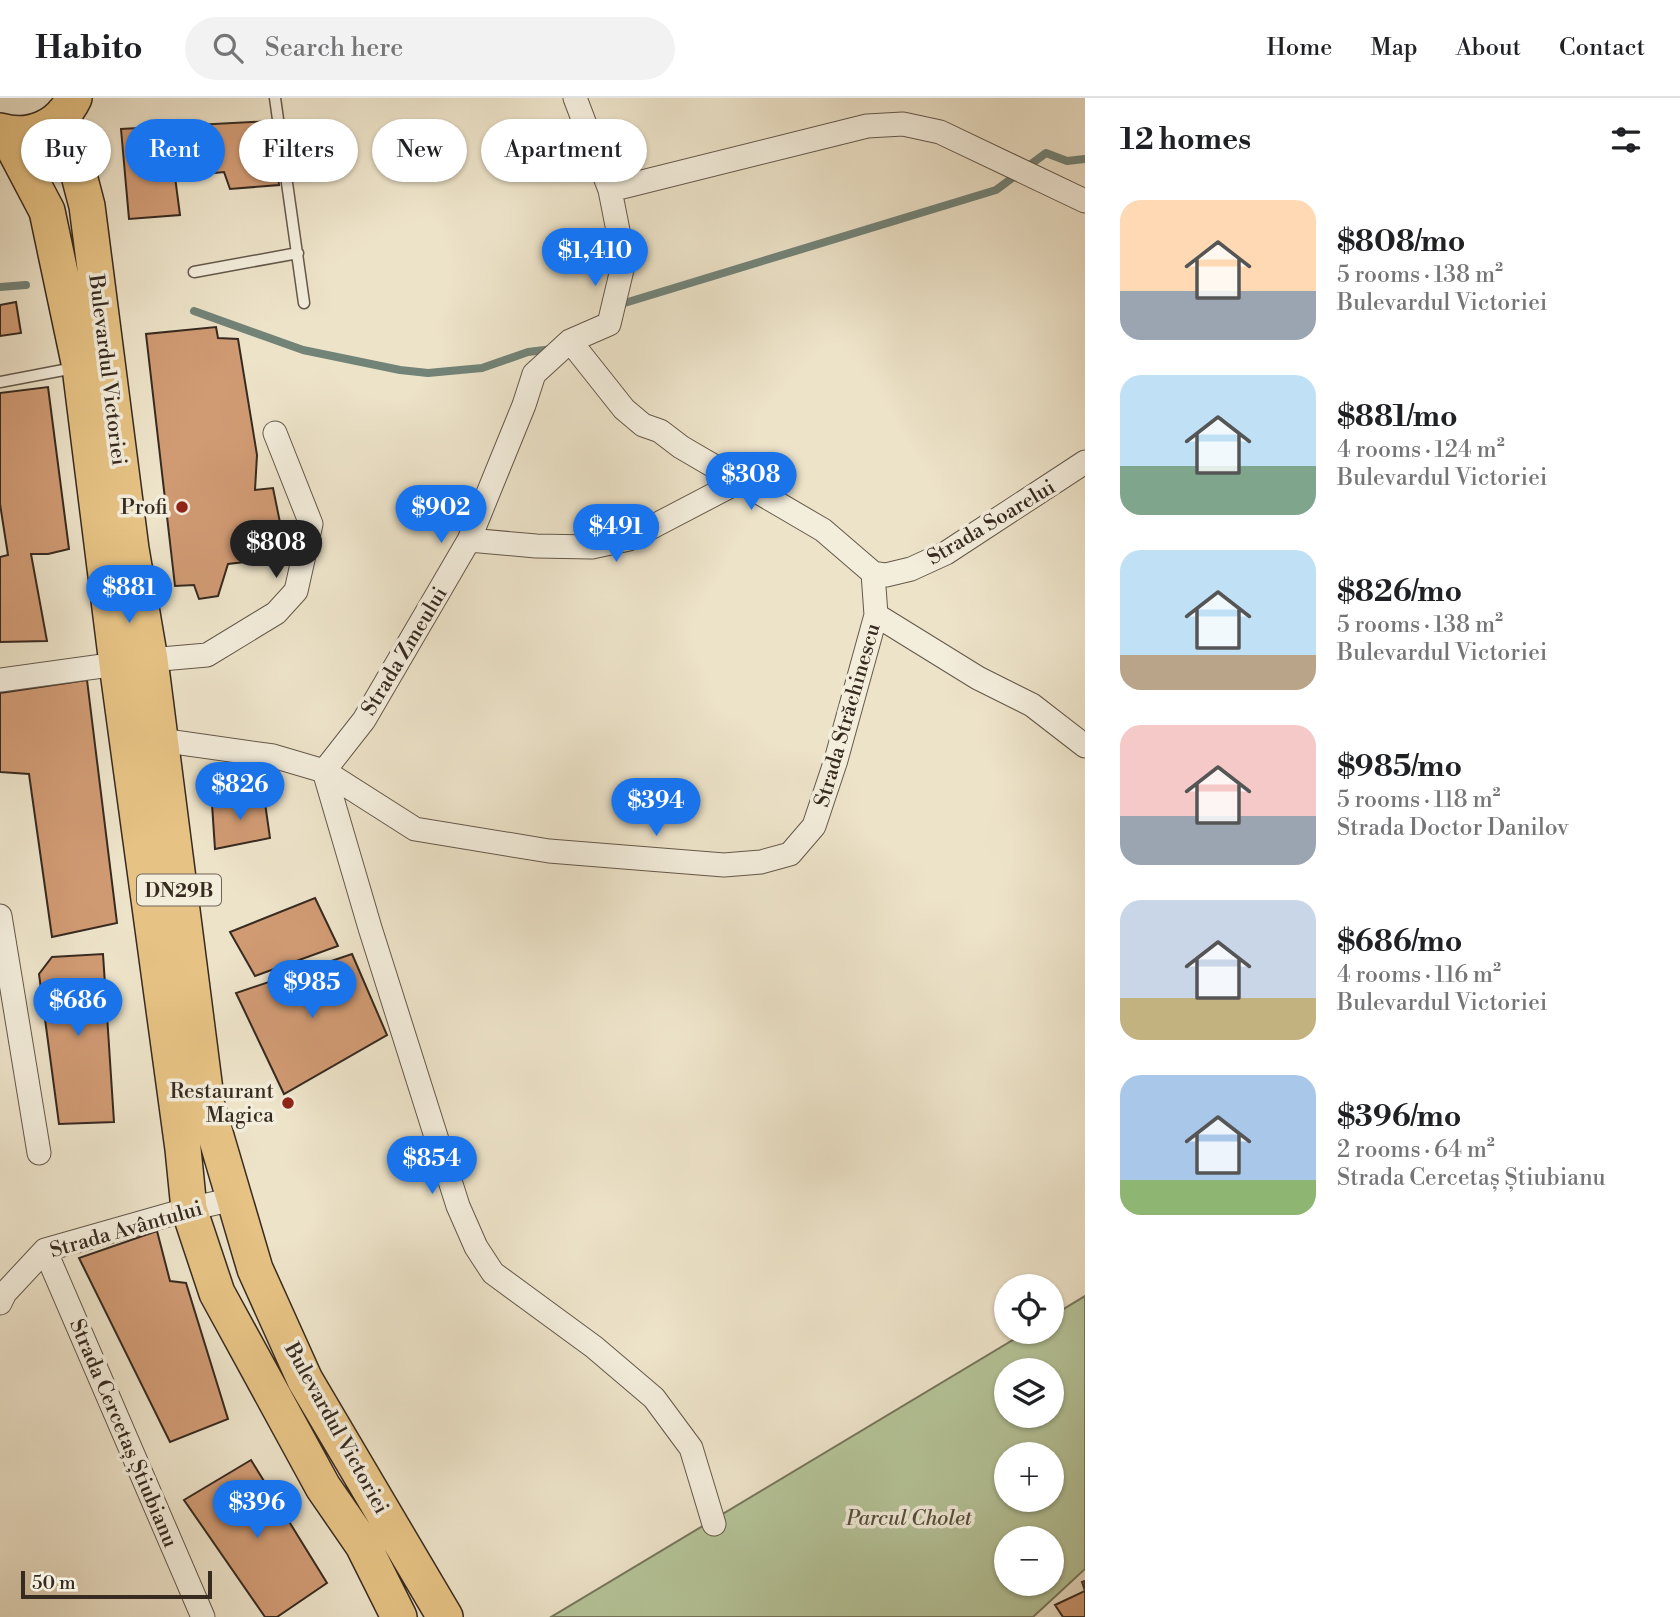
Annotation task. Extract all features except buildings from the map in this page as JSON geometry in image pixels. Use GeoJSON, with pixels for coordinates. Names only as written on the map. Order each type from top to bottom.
{"type":"FeatureCollection","features":[{"type":"Feature","properties":{"kind":"main road"},"geometry":{"type":"LineString","coordinates":[[3,132],[22,134],[37,131],[51,125],[69,106]]}},
{"type":"Feature","properties":{"kind":"main road","name":"Bulevardul Victoriei"},"geometry":{"type":"LineString","coordinates":[[69,106],[87,206],[131,549],[133,662],[160,740],[207,1106],[255,1269],[305,1380],[445,1617]]}},
{"type":"Feature","properties":{"kind":"main road","name":"Bulevardul Victoriei"},"geometry":{"type":"LineString","coordinates":[[3,132],[47,211],[80,367],[133,662],[189,1209],[217,1293],[323,1487],[363,1545],[399,1617]]}},
{"type":"Feature","properties":{"kind":"street"},"geometry":{"type":"LineString","coordinates":[[575,98],[610,190],[867,126],[903,124],[940,132],[1085,201]]}},
{"type":"Feature","properties":{"kind":"street","name":"Strada Zmeului"},"geometry":{"type":"LineString","coordinates":[[324,771],[364,720],[470,540],[534,374],[570,341],[610,324],[624,261],[610,190]]}},
{"type":"Feature","properties":{"kind":"street"},"geometry":{"type":"LineString","coordinates":[[570,341],[624,409],[643,425],[660,431],[681,447],[823,530],[873,573]]}},
{"type":"Feature","properties":{"kind":"street"},"geometry":{"type":"LineString","coordinates":[[0,680],[207,655],[276,613],[296,591],[311,524],[275,433]]}},
{"type":"Feature","properties":{"kind":"street","name":"Strada Soarelui"},"geometry":{"type":"LineString","coordinates":[[873,573],[886,575],[911,569],[946,553],[1085,462]]}},
{"type":"Feature","properties":{"kind":"street"},"geometry":{"type":"LineString","coordinates":[[470,540],[536,547],[592,547],[629,539],[740,481]]}},
{"type":"Feature","properties":{"kind":"street","name":"Strada Străchinescu"},"geometry":{"type":"LineString","coordinates":[[160,740],[272,756],[324,771],[415,830],[549,851],[724,865],[761,862],[790,854],[814,827],[836,760],[876,615],[873,573]]}},
{"type":"Feature","properties":{"kind":"street"},"geometry":{"type":"LineString","coordinates":[[876,615],[978,678],[1032,705],[1085,746]]}},
{"type":"Feature","properties":{"kind":"street"},"geometry":{"type":"LineString","coordinates":[[324,771],[370,928],[454,1192],[476,1247],[493,1272],[594,1347],[654,1398],[691,1448],[714,1524]]}},
{"type":"Feature","properties":{"kind":"street"},"geometry":{"type":"LineString","coordinates":[[0,916],[39,1153]]}},
{"type":"Feature","properties":{"kind":"street","name":"Strada Avântului"},"geometry":{"type":"LineString","coordinates":[[0,1303],[5,1293],[45,1250],[233,1199]]}},
{"type":"Feature","properties":{"kind":"street","name":"Strada Cercetaș Știubianu"},"geometry":{"type":"LineString","coordinates":[[45,1250],[203,1617]]}},
{"type":"Feature","properties":{"kind":"lane"},"geometry":{"type":"LineString","coordinates":[[275,98],[304,303]]}},
{"type":"Feature","properties":{"kind":"lane"},"geometry":{"type":"LineString","coordinates":[[194,272],[298,253]]}},
{"type":"Feature","properties":{"kind":"lane"},"geometry":{"type":"LineString","coordinates":[[0,382],[80,367]]}},
{"type":"Feature","properties":{"kind":"green space","name":"Parcul Cholet"},"geometry":{"type":"Polygon","coordinates":[[[1085,1296],[1085,1569],[1064,1588],[1064,1526],[994,1526],[994,1596],[1056,1596],[1033,1617],[551,1617],[1006,1344],[1064,1344],[1064,1309],[1085,1296]]]}},
{"type":"Feature","properties":{"kind":"waterway"},"geometry":{"type":"LineString","coordinates":[[618,305],[996,190],[1046,153],[1067,161],[1085,159]]}},
{"type":"Feature","properties":{"kind":"waterway"},"geometry":{"type":"LineString","coordinates":[[0,287],[26,285]]}},
{"type":"Feature","properties":{"kind":"waterway"},"geometry":{"type":"LineString","coordinates":[[194,311],[303,350],[400,370],[428,373],[482,368],[528,352],[553,349]]}},
{"type":"Feature","properties":{"kind":"place","name":"Profi"},"geometry":{"type":"Point","coordinates":[182,507]}},
{"type":"Feature","properties":{"kind":"place","name":"Restaurant Magica"},"geometry":{"type":"Point","coordinates":[288,1103]}}]}
